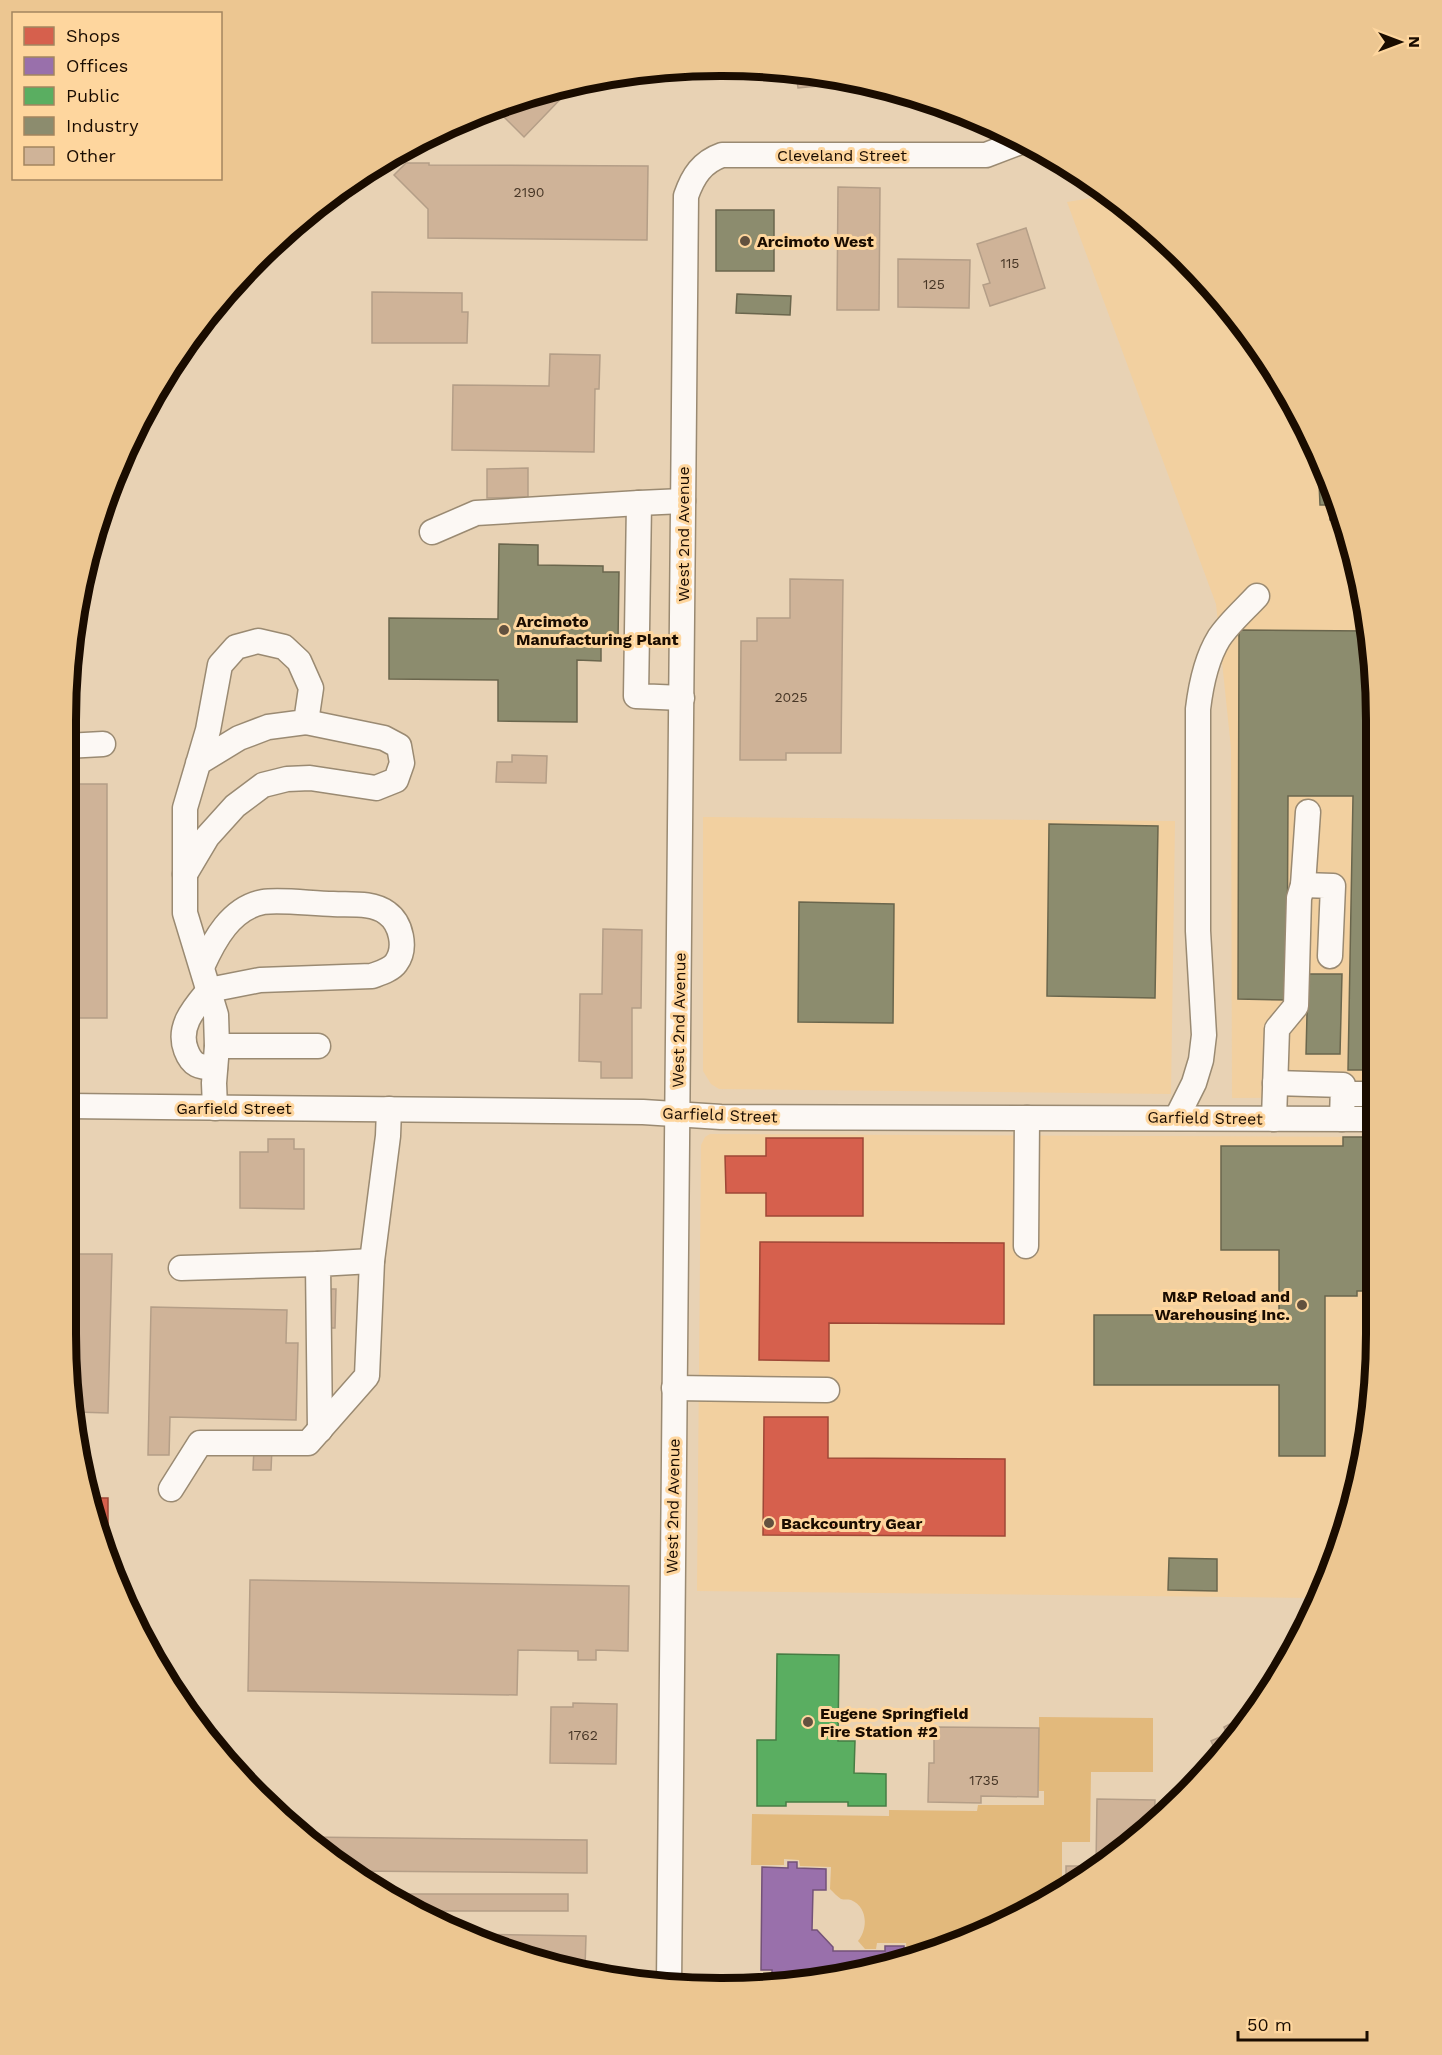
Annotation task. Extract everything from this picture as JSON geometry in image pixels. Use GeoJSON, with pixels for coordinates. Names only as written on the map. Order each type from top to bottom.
{"type":"FeatureCollection","features":[{"type":"Feature","properties":{"kind":"street","name":"Cleveland Street"},"geometry":{"type":"LineString","coordinates":[[702,167],[711,159],[722,155],[986,155],[1011,146]]}},
{"type":"Feature","properties":{"kind":"street","name":"West 2nd Avenue"},"geometry":{"type":"LineString","coordinates":[[669,1976],[687,196],[692,179],[702,167]]}},
{"type":"Feature","properties":{"kind":"street"},"geometry":{"type":"LineString","coordinates":[[432,532],[476,513],[683,501]]}},
{"type":"Feature","properties":{"kind":"street"},"geometry":{"type":"LineString","coordinates":[[639,503],[636,696],[682,698]]}},
{"type":"Feature","properties":{"kind":"street"},"geometry":{"type":"LineString","coordinates":[[1177,1117],[1194,1083],[1201,1060],[1204,1035],[1198,932],[1198,709],[1200,688],[1208,659],[1220,637],[1257,596]]}},
{"type":"Feature","properties":{"kind":"street"},"geometry":{"type":"LineString","coordinates":[[215,1108],[216,1015],[185,913],[185,808],[208,730],[220,665],[236,647],[258,641],[284,647],[299,661],[311,688],[306,722]]}},
{"type":"Feature","properties":{"kind":"street"},"geometry":{"type":"LineString","coordinates":[[185,874],[207,837],[235,806],[263,785],[287,779],[310,778],[376,788],[396,780],[402,764],[399,746],[384,738],[306,722],[268,727],[239,738],[198,764]]}},
{"type":"Feature","properties":{"kind":"street"},"geometry":{"type":"LineString","coordinates":[[76,745],[103,744]]}},
{"type":"Feature","properties":{"kind":"street"},"geometry":{"type":"LineString","coordinates":[[1274,1119],[1277,1029],[1296,1006],[1299,898],[1303,885],[1308,812]]}},
{"type":"Feature","properties":{"kind":"street"},"geometry":{"type":"LineString","coordinates":[[1303,885],[1333,886],[1330,956]]}},
{"type":"Feature","properties":{"kind":"street"},"geometry":{"type":"LineString","coordinates":[[202,966],[211,946],[228,921],[263,902],[368,905],[388,913],[401,932],[402,947],[397,963],[386,970],[372,976],[260,980],[209,990],[192,1012],[183,1035],[191,1062],[197,1067],[216,1057],[318,1046]]}},
{"type":"Feature","properties":{"kind":"street"},"geometry":{"type":"LineString","coordinates":[[1275,1083],[1343,1085],[1342,1119]]}},
{"type":"Feature","properties":{"kind":"street"},"geometry":{"type":"LineString","coordinates":[[1344,1094],[1366,1094]]}},
{"type":"Feature","properties":{"kind":"street","name":"Garfield Street"},"geometry":{"type":"LineString","coordinates":[[76,1106],[643,1112],[733,1117],[1366,1119]]}},
{"type":"Feature","properties":{"kind":"street"},"geometry":{"type":"LineString","coordinates":[[171,1489],[200,1443],[308,1443],[367,1376],[372,1261],[388,1136],[389,1109]]}},
{"type":"Feature","properties":{"kind":"street"},"geometry":{"type":"LineString","coordinates":[[1026,1246],[1027,1118]]}},
{"type":"Feature","properties":{"kind":"street"},"geometry":{"type":"LineString","coordinates":[[182,1268],[372,1261]]}},
{"type":"Feature","properties":{"kind":"street"},"geometry":{"type":"LineString","coordinates":[[318,1264],[320,1430]]}},
{"type":"Feature","properties":{"kind":"street"},"geometry":{"type":"LineString","coordinates":[[674,1388],[827,1390]]}},
{"type":"Feature","properties":{"kind":"shaded area"},"geometry":{"type":"Polygon","coordinates":[[[1096,197],[1146,236],[1206,296],[1257,363],[1279,399],[1299,436],[1331,514],[1344,554],[1353,595],[1364,679],[1366,1097],[1232,1098],[1231,748],[1216,604],[1067,202],[1096,197]]]}},
{"type":"Feature","properties":{"kind":"shaded area"},"geometry":{"type":"Polygon","coordinates":[[[703,817],[1175,821],[1171,1094],[719,1089],[711,1084],[703,1071],[703,817]]]}},
{"type":"Feature","properties":{"kind":"shaded area"},"geometry":{"type":"Polygon","coordinates":[[[710,1134],[1366,1137],[1366,1334],[1360,1418],[1344,1501],[1308,1598],[697,1591],[701,1145],[705,1137],[710,1134]]]}},
{"type":"Feature","properties":{"kind":"shaded area"},"geometry":{"type":"Polygon","coordinates":[[[1039,1717],[1153,1718],[1153,1772],[1091,1772],[1090,1842],[1062,1842],[1062,1880],[1006,1912],[939,1937],[939,1940],[928,1944],[907,1951],[906,1943],[877,1943],[876,1949],[865,1949],[858,1941],[865,1925],[861,1908],[851,1900],[841,1899],[830,1889],[831,1867],[800,1866],[799,1860],[784,1859],[784,1865],[751,1865],[752,1814],[889,1816],[889,1810],[977,1811],[978,1805],[1044,1805],[1044,1791],[1039,1791],[1039,1717]]]}},
{"type":"Feature","properties":{"kind":"building: Shops"},"geometry":{"type":"Polygon","coordinates":[[[766,1138],[863,1138],[863,1216],[766,1216],[766,1193],[726,1193],[725,1156],[766,1156],[766,1138]]]}},
{"type":"Feature","properties":{"kind":"building: Shops"},"geometry":{"type":"Polygon","coordinates":[[[760,1242],[1004,1243],[1004,1324],[829,1323],[829,1361],[759,1360],[760,1242]]]}},
{"type":"Feature","properties":{"kind":"building: Shops"},"geometry":{"type":"Polygon","coordinates":[[[764,1417],[828,1417],[828,1458],[1005,1459],[1005,1536],[763,1535],[764,1417]]]}},
{"type":"Feature","properties":{"kind":"building: Shops"},"geometry":{"type":"Polygon","coordinates":[[[97,1498],[108,1498],[108,1532],[97,1498]]]}},
{"type":"Feature","properties":{"kind":"building: Offices"},"geometry":{"type":"Polygon","coordinates":[[[788,1862],[797,1862],[797,1868],[826,1869],[826,1890],[813,1890],[812,1930],[817,1930],[833,1947],[833,1951],[885,1951],[885,1946],[904,1946],[904,1952],[847,1966],[805,1973],[773,1976],[772,1970],[761,1970],[762,1867],[788,1868],[788,1862]]]}},
{"type":"Feature","properties":{"kind":"building: Public","name":"Eugene Springfield Fire Station #2"},"geometry":{"type":"Polygon","coordinates":[[[777,1654],[839,1655],[838,1741],[855,1741],[854,1773],[886,1774],[886,1806],[848,1806],[848,1802],[786,1802],[786,1806],[757,1806],[757,1740],[776,1740],[777,1654]]]}},
{"type":"Feature","properties":{"kind":"building: Industry","name":"Arcimoto West"},"geometry":{"type":"Polygon","coordinates":[[[716,210],[774,210],[774,271],[716,271],[716,210]]]}},
{"type":"Feature","properties":{"kind":"building: Industry"},"geometry":{"type":"Polygon","coordinates":[[[737,294],[791,296],[790,315],[736,313],[737,294]]]}},
{"type":"Feature","properties":{"kind":"building: Industry"},"geometry":{"type":"Polygon","coordinates":[[[1319,482],[1328,505],[1320,505],[1319,482]]]}},
{"type":"Feature","properties":{"kind":"building: Industry","name":"Arcimoto Manufacturing Plant"},"geometry":{"type":"Polygon","coordinates":[[[499,544],[538,545],[538,565],[603,566],[603,572],[619,572],[618,642],[601,642],[601,661],[577,660],[577,722],[498,721],[498,680],[389,679],[389,618],[498,619],[499,544]]]}},
{"type":"Feature","properties":{"kind":"building: Industry"},"geometry":{"type":"Polygon","coordinates":[[[1239,630],[1359,631],[1366,721],[1366,1070],[1348,1070],[1353,796],[1288,796],[1287,1000],[1238,999],[1239,630]]]}},
{"type":"Feature","properties":{"kind":"building: Industry"},"geometry":{"type":"Polygon","coordinates":[[[1049,824],[1158,826],[1155,998],[1047,996],[1049,824]]]}},
{"type":"Feature","properties":{"kind":"building: Industry"},"geometry":{"type":"Polygon","coordinates":[[[799,902],[894,904],[893,1023],[798,1022],[799,902]]]}},
{"type":"Feature","properties":{"kind":"building: Industry"},"geometry":{"type":"Polygon","coordinates":[[[1308,974],[1342,974],[1340,1054],[1306,1054],[1308,974]]]}},
{"type":"Feature","properties":{"kind":"building: Industry","name":"M&P Reload and Warehousing Inc."},"geometry":{"type":"Polygon","coordinates":[[[1343,1137],[1366,1137],[1366,1291],[1357,1291],[1357,1296],[1325,1296],[1325,1456],[1279,1456],[1279,1385],[1094,1385],[1094,1315],[1279,1315],[1279,1250],[1221,1250],[1221,1146],[1343,1146],[1343,1137]]]}},
{"type":"Feature","properties":{"kind":"building: Industry"},"geometry":{"type":"Polygon","coordinates":[[[1169,1558],[1217,1559],[1217,1591],[1168,1590],[1169,1558]]]}},
{"type":"Feature","properties":{"kind":"building: Other"},"geometry":{"type":"Polygon","coordinates":[[[797,81],[818,84],[818,86],[798,88],[797,81]]]}},
{"type":"Feature","properties":{"kind":"building: Other"},"geometry":{"type":"Polygon","coordinates":[[[563,96],[524,137],[502,115],[563,96]]]}},
{"type":"Feature","properties":{"kind":"building: Other"},"geometry":{"type":"Polygon","coordinates":[[[406,163],[648,166],[647,240],[428,238],[428,209],[394,175],[406,163]]]}},
{"type":"Feature","properties":{"kind":"building: Other"},"geometry":{"type":"Polygon","coordinates":[[[838,187],[880,188],[879,310],[837,310],[838,187]]]}},
{"type":"Feature","properties":{"kind":"building: Other"},"geometry":{"type":"Polygon","coordinates":[[[1026,228],[1045,288],[990,306],[983,285],[990,283],[977,244],[1026,228]]]}},
{"type":"Feature","properties":{"kind":"building: Other"},"geometry":{"type":"Polygon","coordinates":[[[898,259],[970,260],[969,308],[898,307],[898,259]]]}},
{"type":"Feature","properties":{"kind":"building: Other"},"geometry":{"type":"Polygon","coordinates":[[[372,292],[462,293],[462,312],[468,312],[467,343],[372,343],[372,292]]]}},
{"type":"Feature","properties":{"kind":"building: Other"},"geometry":{"type":"Polygon","coordinates":[[[550,354],[600,355],[599,389],[595,389],[594,452],[452,450],[453,385],[549,386],[550,354]]]}},
{"type":"Feature","properties":{"kind":"building: Other"},"geometry":{"type":"Polygon","coordinates":[[[528,468],[528,497],[487,498],[487,469],[528,468]]]}},
{"type":"Feature","properties":{"kind":"building: Other"},"geometry":{"type":"Polygon","coordinates":[[[790,579],[843,580],[841,753],[786,753],[786,760],[740,760],[741,641],[757,641],[757,618],[790,618],[790,579]]]}},
{"type":"Feature","properties":{"kind":"building: Other"},"geometry":{"type":"Polygon","coordinates":[[[512,755],[547,756],[546,783],[496,782],[497,762],[512,762],[512,755]]]}},
{"type":"Feature","properties":{"kind":"building: Other"},"geometry":{"type":"Polygon","coordinates":[[[76,784],[107,784],[107,1018],[76,1018],[76,784]]]}},
{"type":"Feature","properties":{"kind":"building: Other"},"geometry":{"type":"Polygon","coordinates":[[[603,929],[642,930],[641,1008],[632,1008],[632,1078],[601,1078],[601,1062],[579,1061],[580,994],[602,994],[603,929]]]}},
{"type":"Feature","properties":{"kind":"building: Other"},"geometry":{"type":"Polygon","coordinates":[[[268,1139],[294,1139],[294,1149],[304,1149],[304,1209],[240,1208],[240,1152],[268,1152],[268,1139]]]}},
{"type":"Feature","properties":{"kind":"building: Other"},"geometry":{"type":"Polygon","coordinates":[[[76,1254],[112,1254],[108,1413],[81,1412],[76,1334],[76,1254]]]}},
{"type":"Feature","properties":{"kind":"building: Other"},"geometry":{"type":"Polygon","coordinates":[[[328,1289],[336,1289],[335,1328],[327,1328],[328,1289]]]}},
{"type":"Feature","properties":{"kind":"building: Other"},"geometry":{"type":"Polygon","coordinates":[[[151,1307],[287,1310],[286,1343],[298,1343],[296,1420],[170,1417],[169,1455],[148,1455],[151,1307]]]}},
{"type":"Feature","properties":{"kind":"building: Other"},"geometry":{"type":"Polygon","coordinates":[[[254,1448],[272,1448],[271,1470],[253,1470],[254,1448]]]}},
{"type":"Feature","properties":{"kind":"building: Other"},"geometry":{"type":"Polygon","coordinates":[[[250,1580],[629,1586],[628,1651],[596,1650],[596,1660],[578,1660],[578,1651],[518,1650],[517,1695],[248,1691],[250,1580]]]}},
{"type":"Feature","properties":{"kind":"building: Other"},"geometry":{"type":"Polygon","coordinates":[[[573,1703],[617,1704],[616,1764],[550,1763],[551,1707],[573,1707],[573,1703]]]}},
{"type":"Feature","properties":{"kind":"building: Other"},"geometry":{"type":"Polygon","coordinates":[[[1236,1721],[1227,1733],[1224,1727],[1236,1721]]]}},
{"type":"Feature","properties":{"kind":"building: Other"},"geometry":{"type":"Polygon","coordinates":[[[934,1727],[1039,1728],[1038,1797],[981,1796],[981,1803],[928,1802],[929,1763],[934,1763],[934,1727]]]}},
{"type":"Feature","properties":{"kind":"building: Other"},"geometry":{"type":"Polygon","coordinates":[[[1225,1735],[1214,1748],[1211,1741],[1225,1735]]]}},
{"type":"Feature","properties":{"kind":"building: Other"},"geometry":{"type":"Polygon","coordinates":[[[1097,1799],[1155,1800],[1155,1811],[1096,1857],[1097,1799]]]}},
{"type":"Feature","properties":{"kind":"building: Other"},"geometry":{"type":"Polygon","coordinates":[[[319,1837],[587,1840],[587,1873],[365,1871],[319,1837]]]}},
{"type":"Feature","properties":{"kind":"building: Other"},"geometry":{"type":"Polygon","coordinates":[[[1066,1866],[1084,1866],[1079,1870],[1066,1878],[1066,1866]]]}},
{"type":"Feature","properties":{"kind":"building: Other"},"geometry":{"type":"Polygon","coordinates":[[[403,1894],[568,1894],[568,1911],[434,1911],[403,1894]]]}},
{"type":"Feature","properties":{"kind":"building: Other"},"geometry":{"type":"Polygon","coordinates":[[[488,1934],[586,1936],[585,1964],[554,1957],[488,1934]]]}},
{"type":"Feature","properties":{"kind":"place","name":"Arcimoto West"},"geometry":{"type":"Point","coordinates":[745,241]}},
{"type":"Feature","properties":{"kind":"place","name":"Arcimoto Manufacturing Plant"},"geometry":{"type":"Point","coordinates":[504,630]}},
{"type":"Feature","properties":{"kind":"place","name":"M&P Reload and Warehousing Inc."},"geometry":{"type":"Point","coordinates":[1302,1305]}},
{"type":"Feature","properties":{"kind":"place","name":"Backcountry Gear"},"geometry":{"type":"Point","coordinates":[769,1523]}},
{"type":"Feature","properties":{"kind":"place","name":"Eugene Springfield Fire Station #2"},"geometry":{"type":"Point","coordinates":[808,1722]}}]}
